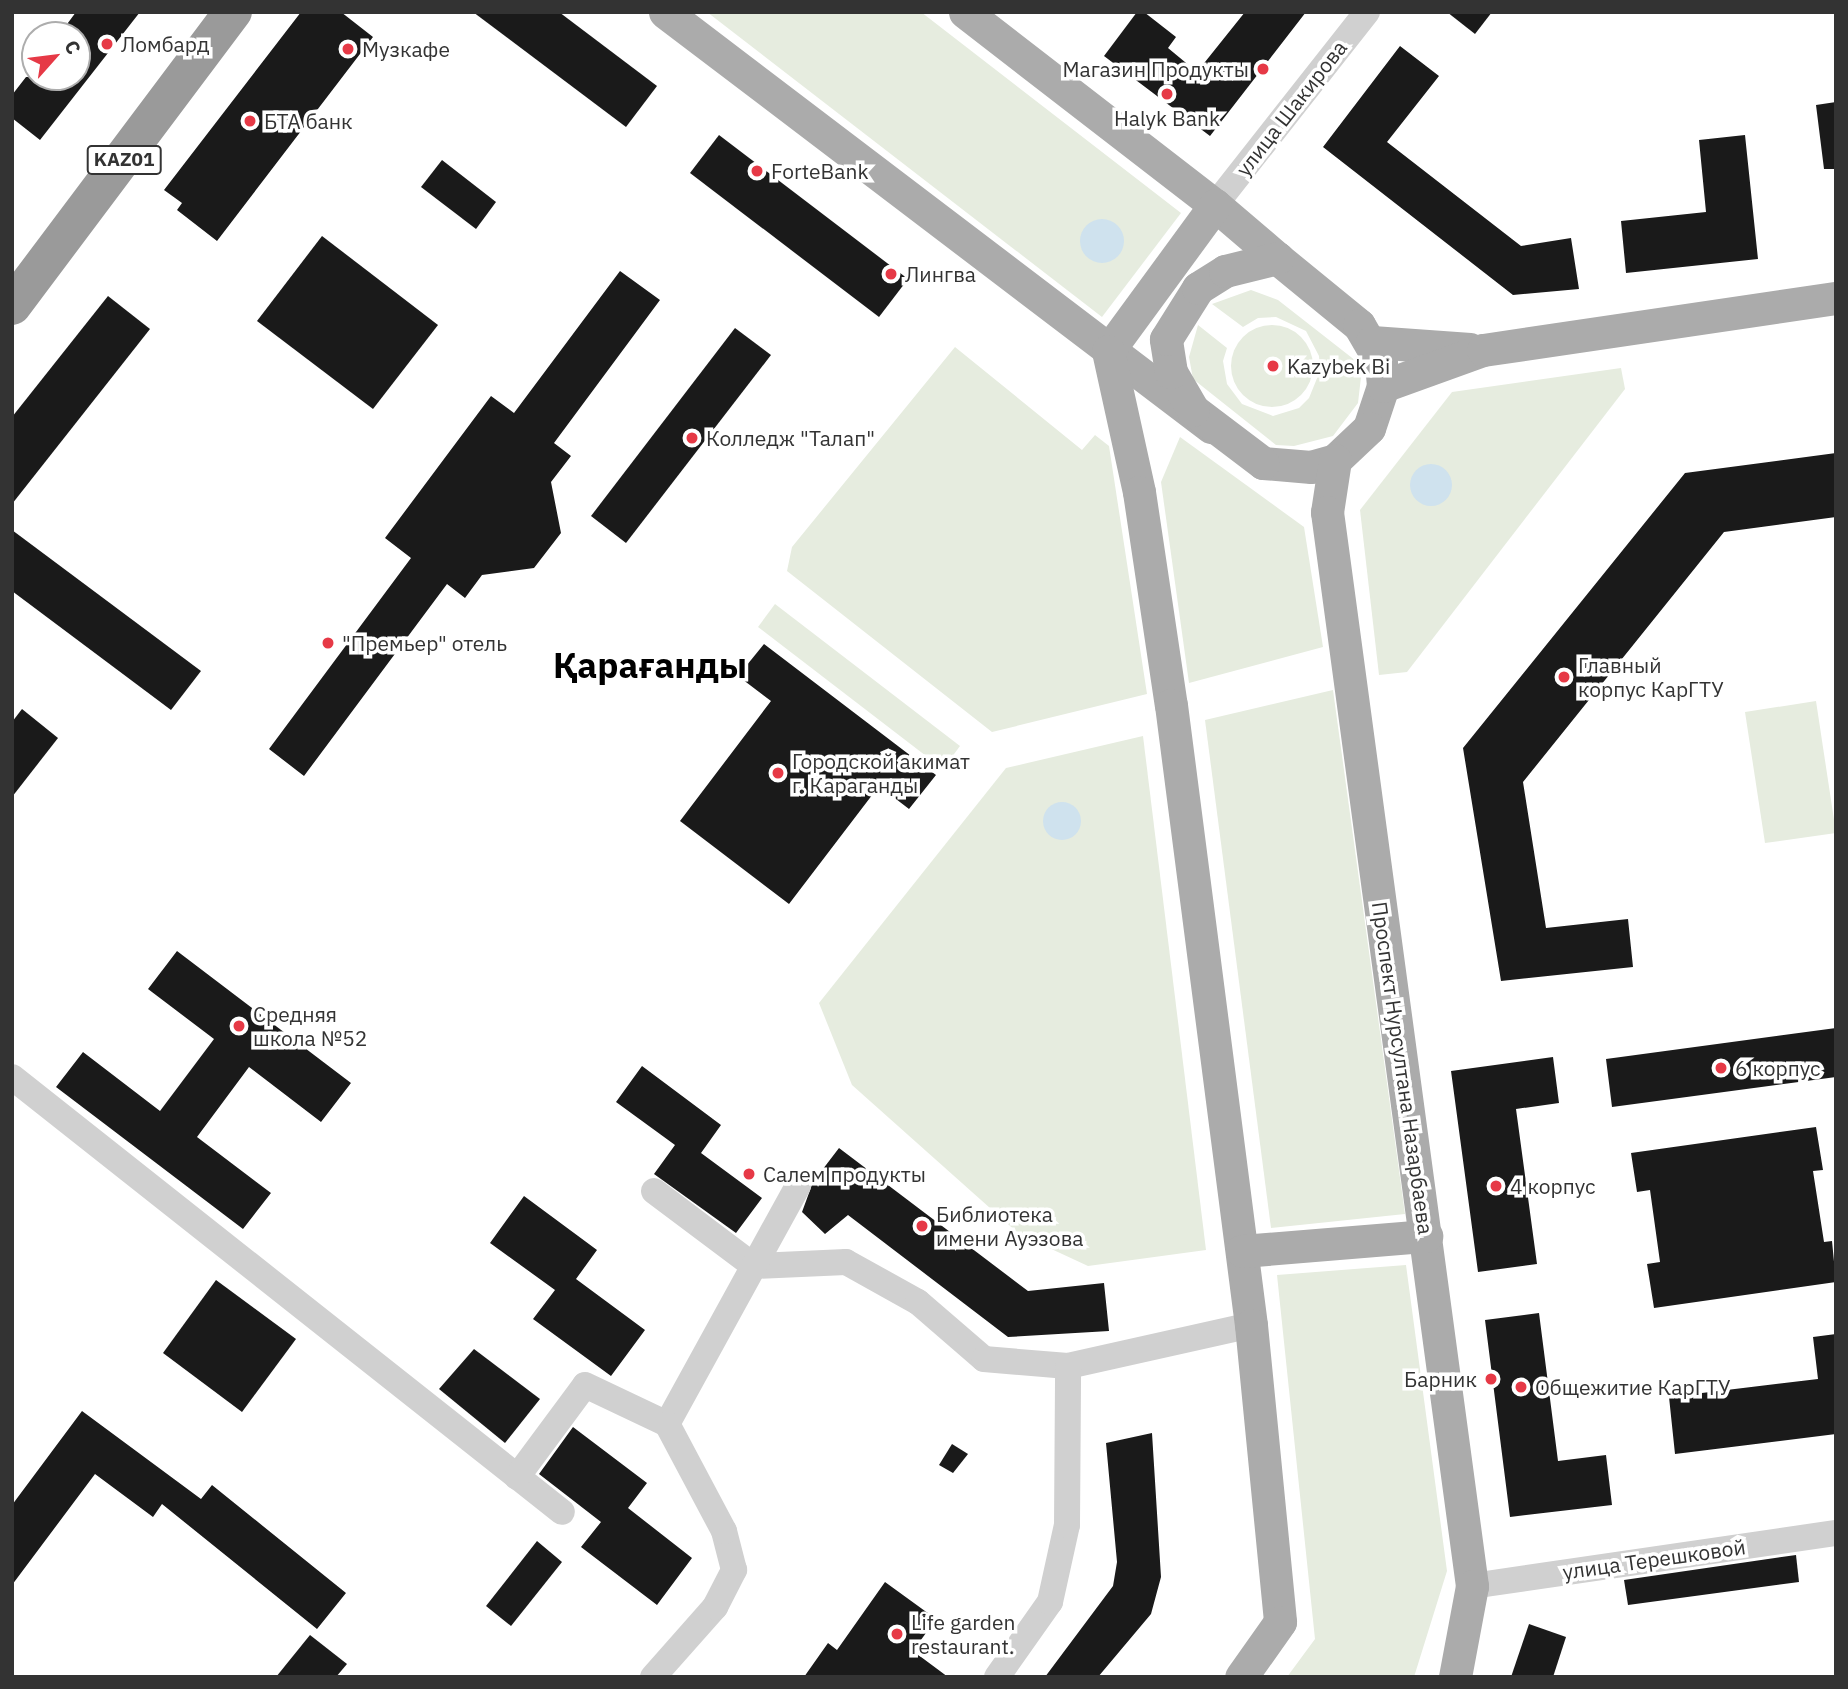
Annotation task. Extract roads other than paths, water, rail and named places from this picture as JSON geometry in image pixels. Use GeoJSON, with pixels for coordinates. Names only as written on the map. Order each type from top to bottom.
{"type":"FeatureCollection","features":[{"type":"Feature","properties":{"kind":"highway","name":"KАZ01"},"geometry":{"type":"LineString","coordinates":[[12,306],[233,12]]}},
{"type":"Feature","properties":{"kind":"main road"},"geometry":{"type":"LineString","coordinates":[[664,12],[1108,351],[1263,463],[1311,467],[1335,460],[1369,428],[1383,386],[1372,342],[1359,325],[1215,205],[965,12]]}},
{"type":"Feature","properties":{"kind":"main road"},"geometry":{"type":"LineString","coordinates":[[1215,205],[1108,351],[1139,492],[1251,1325],[1280,1622],[1241,1677]]}},
{"type":"Feature","properties":{"kind":"main road"},"geometry":{"type":"LineString","coordinates":[[1139,492],[1148,381],[1166,339],[1198,288],[1225,271],[1277,258]]}},
{"type":"Feature","properties":{"kind":"main road"},"geometry":{"type":"LineString","coordinates":[[1383,386],[1483,350],[1836,298]]}},
{"type":"Feature","properties":{"kind":"main road"},"geometry":{"type":"LineString","coordinates":[[1166,339],[1171,372],[1181,394],[1211,427]]}},
{"type":"Feature","properties":{"kind":"main road"},"geometry":{"type":"LineString","coordinates":[[1372,342],[1483,350]]}},
{"type":"Feature","properties":{"kind":"main road","name":"Проспект Нурсултана Назарбаева"},"geometry":{"type":"LineString","coordinates":[[1335,460],[1327,512],[1472,1586],[1455,1677]]}},
{"type":"Feature","properties":{"kind":"main road"},"geometry":{"type":"LineString","coordinates":[[1242,1251],[1426,1236]]}},
{"type":"Feature","properties":{"kind":"street","name":"улица Шакирова"},"geometry":{"type":"LineString","coordinates":[[1215,205],[1367,12]]}},
{"type":"Feature","properties":{"kind":"street"},"geometry":{"type":"LineString","coordinates":[[12,1077],[562,1512]]}},
{"type":"Feature","properties":{"kind":"street"},"geometry":{"type":"LineString","coordinates":[[667,1424],[798,1186]]}},
{"type":"Feature","properties":{"kind":"street"},"geometry":{"type":"LineString","coordinates":[[654,1191],[754,1266],[846,1262],[918,1302],[984,1359],[1068,1366],[1251,1325]]}},
{"type":"Feature","properties":{"kind":"street"},"geometry":{"type":"LineString","coordinates":[[997,1677],[1050,1602],[1053,1589],[1067,1525],[1068,1366]]}},
{"type":"Feature","properties":{"kind":"street"},"geometry":{"type":"LineString","coordinates":[[517,1477],[585,1385],[667,1424],[724,1531],[734,1570],[715,1607],[653,1677]]}},
{"type":"Feature","properties":{"kind":"street","name":"улица Терешковой"},"geometry":{"type":"LineString","coordinates":[[1472,1586],[1836,1533]]}},
{"type":"Feature","properties":{"kind":"water"},"geometry":{"type":"Polygon","coordinates":[[[1102,219],[1117,226],[1124,241],[1117,256],[1102,263],[1087,256],[1080,241],[1087,226],[1102,219]]]}},
{"type":"Feature","properties":{"kind":"water"},"geometry":{"type":"Polygon","coordinates":[[[1431,464],[1446,470],[1452,485],[1446,500],[1431,506],[1416,500],[1410,485],[1416,470],[1431,464]]]}},
{"type":"Feature","properties":{"kind":"water"},"geometry":{"type":"Polygon","coordinates":[[[1062,802],[1076,807],[1081,821],[1076,835],[1062,840],[1048,835],[1043,821],[1048,807],[1062,802]]]}},
{"type":"Feature","properties":{"kind":"place","name":"Ломбард"},"geometry":{"type":"Point","coordinates":[107,44]}},
{"type":"Feature","properties":{"kind":"place","name":"Музкафе"},"geometry":{"type":"Point","coordinates":[348,49]}},
{"type":"Feature","properties":{"kind":"place","name":"Магазин Продукты"},"geometry":{"type":"Point","coordinates":[1263,69]}},
{"type":"Feature","properties":{"kind":"place","name":"Halyk Bank"},"geometry":{"type":"Point","coordinates":[1167,94]}},
{"type":"Feature","properties":{"kind":"place","name":"БТА банк"},"geometry":{"type":"Point","coordinates":[250,121]}},
{"type":"Feature","properties":{"kind":"place","name":"ForteBank"},"geometry":{"type":"Point","coordinates":[757,171]}},
{"type":"Feature","properties":{"kind":"place","name":"Лингва"},"geometry":{"type":"Point","coordinates":[891,274]}},
{"type":"Feature","properties":{"kind":"place","name":"Kazybek Bi"},"geometry":{"type":"Point","coordinates":[1273,366]}},
{"type":"Feature","properties":{"kind":"place","name":"Колледж \"Талап\""},"geometry":{"type":"Point","coordinates":[692,438]}},
{"type":"Feature","properties":{"kind":"place","name":"\"Премьер\" отель"},"geometry":{"type":"Point","coordinates":[328,643]}},
{"type":"Feature","properties":{"kind":"place","name":"Главный корпус КарГТУ"},"geometry":{"type":"Point","coordinates":[1564,677]}},
{"type":"Feature","properties":{"kind":"place","name":"Городской акимат г. Караганды"},"geometry":{"type":"Point","coordinates":[778,773]}},
{"type":"Feature","properties":{"kind":"place","name":"Средняя школа №52"},"geometry":{"type":"Point","coordinates":[239,1026]}},
{"type":"Feature","properties":{"kind":"place","name":"6 корпус"},"geometry":{"type":"Point","coordinates":[1721,1068]}},
{"type":"Feature","properties":{"kind":"place","name":"Салем продукты"},"geometry":{"type":"Point","coordinates":[749,1174]}},
{"type":"Feature","properties":{"kind":"place","name":"4 корпус"},"geometry":{"type":"Point","coordinates":[1496,1186]}},
{"type":"Feature","properties":{"kind":"place","name":"Библиотека имени Ауэзова"},"geometry":{"type":"Point","coordinates":[922,1226]}},
{"type":"Feature","properties":{"kind":"place","name":"Барник"},"geometry":{"type":"Point","coordinates":[1491,1379]}},
{"type":"Feature","properties":{"kind":"place","name":"Общежитие КарГТУ"},"geometry":{"type":"Point","coordinates":[1521,1387]}},
{"type":"Feature","properties":{"kind":"place","name":"Life garden restaurant."},"geometry":{"type":"Point","coordinates":[897,1634]}},
{"type":"Feature","properties":{"kind":"district","name":"Қарағанды"},"geometry":{"type":"Point","coordinates":[650,665]}}]}
